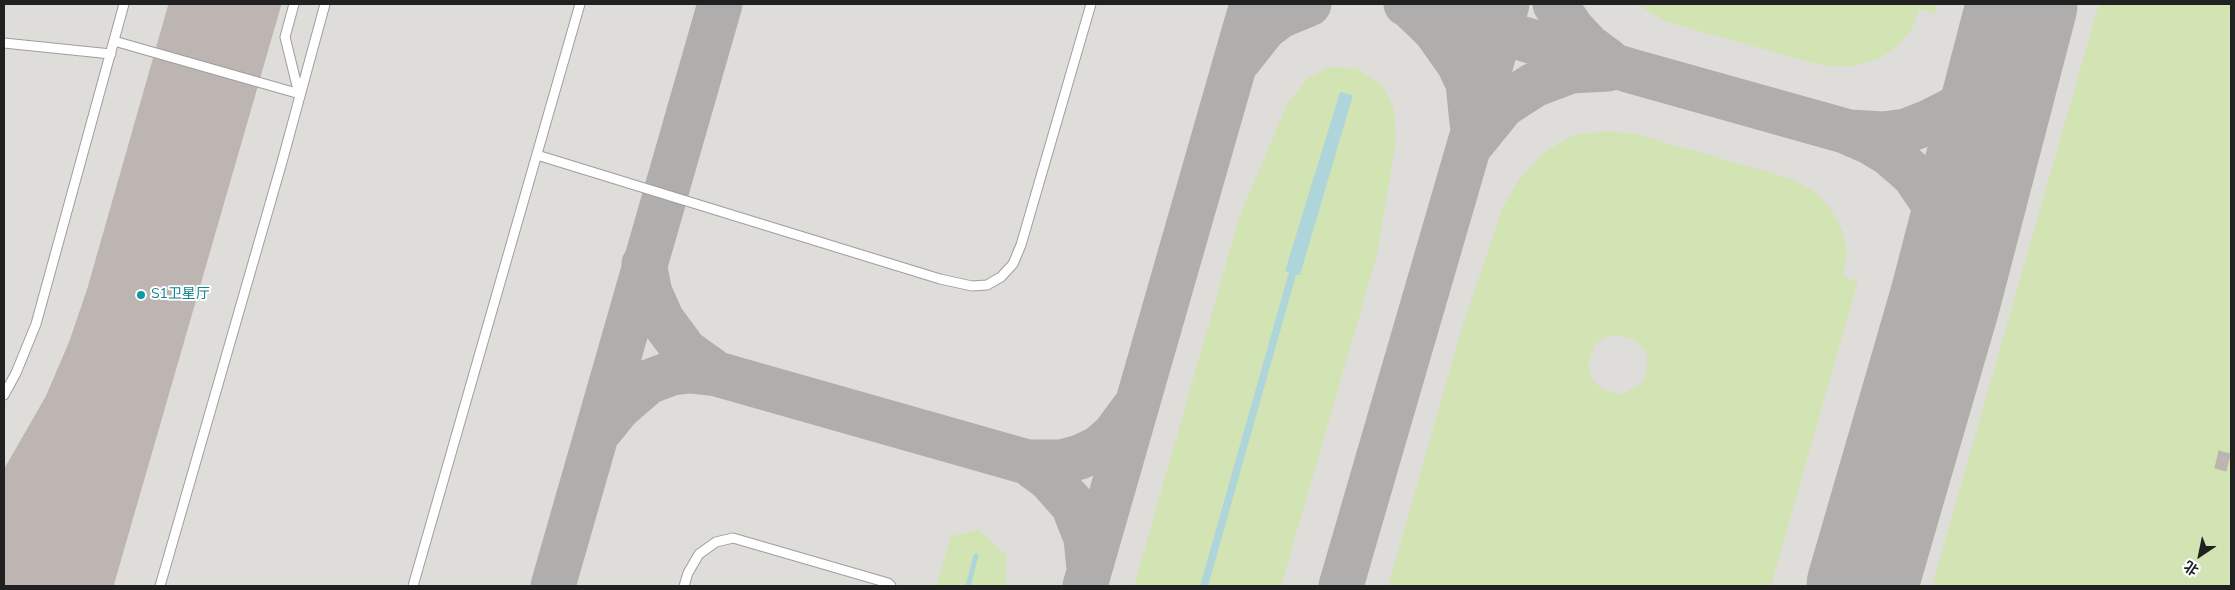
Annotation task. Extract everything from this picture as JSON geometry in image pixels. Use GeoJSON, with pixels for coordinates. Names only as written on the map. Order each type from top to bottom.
{"type":"FeatureCollection","features":[{"type":"Feature","properties":{"kind":"lane"},"geometry":{"type":"LineString","coordinates":[[4,395],[16,373],[36,324],[124,4]]}},
{"type":"Feature","properties":{"kind":"lane"},"geometry":{"type":"LineString","coordinates":[[294,4],[285,37],[300,94]]}},
{"type":"Feature","properties":{"kind":"lane"},"geometry":{"type":"LineString","coordinates":[[160,586],[325,4]]}},
{"type":"Feature","properties":{"kind":"lane"},"geometry":{"type":"LineString","coordinates":[[413,586],[580,4]]}},
{"type":"Feature","properties":{"kind":"lane"},"geometry":{"type":"LineString","coordinates":[[537,155],[940,279],[972,286],[987,285],[1001,278],[1013,264],[1020,245],[1090,4]]}},
{"type":"Feature","properties":{"kind":"lane"},"geometry":{"type":"LineString","coordinates":[[114,41],[300,94]]}},
{"type":"Feature","properties":{"kind":"lane"},"geometry":{"type":"LineString","coordinates":[[4,43],[111,54]]}},
{"type":"Feature","properties":{"kind":"lane"},"geometry":{"type":"LineString","coordinates":[[684,586],[688,573],[699,554],[716,542],[733,538],[888,583],[891,586]]}},
{"type":"Feature","properties":{"kind":"shaded area"},"geometry":{"type":"Polygon","coordinates":[[[4,4],[2231,4],[2231,586],[4,586],[4,4]]]}},
{"type":"Feature","properties":{"kind":"green space"},"geometry":{"type":"Polygon","coordinates":[[[1636,4],[1937,4],[1935,14],[1920,9],[1910,32],[1893,50],[1878,59],[1850,67],[1820,65],[1667,22],[1636,4]]]}},
{"type":"Feature","properties":{"kind":"green space"},"geometry":{"type":"Polygon","coordinates":[[[2099,4],[2231,4],[2231,586],[1932,586],[2099,4]]]}},
{"type":"Feature","properties":{"kind":"green space"},"geometry":{"type":"Polygon","coordinates":[[[1329,67],[1356,68],[1382,85],[1394,110],[1396,141],[1377,255],[1281,586],[1134,586],[1239,218],[1287,104],[1308,78],[1329,67]]]}},
{"type":"Feature","properties":{"kind":"green space"},"geometry":{"type":"Polygon","coordinates":[[[1606,131],[1636,134],[1789,178],[1811,189],[1829,206],[1842,229],[1847,253],[1843,277],[1858,281],[1771,586],[1388,586],[1463,324],[1503,207],[1519,179],[1547,150],[1574,135],[1606,131]],[[1613,335],[1603,338],[1595,345],[1588,364],[1590,374],[1595,383],[1603,390],[1623,394],[1641,384],[1646,375],[1647,355],[1641,345],[1633,339],[1613,335]]]}},
{"type":"Feature","properties":{"kind":"green space"},"geometry":{"type":"Polygon","coordinates":[[[979,530],[1006,555],[1006,586],[936,586],[951,536],[979,530]]]}},
{"type":"Feature","properties":{"kind":"water"},"geometry":{"type":"Polygon","coordinates":[[[1340,92],[1353,95],[1300,275],[1296,275],[1208,586],[1200,586],[1289,272],[1285,271],[1340,92]]]}},
{"type":"Feature","properties":{"kind":"building","name":"S1卫星厅"},"geometry":{"type":"Polygon","coordinates":[[[169,4],[281,4],[113,586],[4,586],[4,470],[46,397],[70,341],[88,288],[169,4]]]}},
{"type":"Feature","properties":{"kind":"building"},"geometry":{"type":"Polygon","coordinates":[[[2219,451],[2230,454],[2226,471],[2215,468],[2219,451]]]}},
{"type":"Feature","properties":{"kind":"waterway"},"geometry":{"type":"LineString","coordinates":[[968,586],[976,556]]}},
{"type":"Feature","properties":{"kind":"taxiway"},"geometry":{"type":"LineString","coordinates":[[553,586],[720,4]]}},
{"type":"Feature","properties":{"kind":"taxiway"},"geometry":{"type":"LineString","coordinates":[[1085,586],[1252,4]]}},
{"type":"Feature","properties":{"kind":"taxiway"},"geometry":{"type":"LineString","coordinates":[[1238,61],[1264,28],[1280,16],[1309,4]]}},
{"type":"Feature","properties":{"kind":"taxiway"},"geometry":{"type":"LineString","coordinates":[[1406,4],[1631,71],[1845,131],[1868,141],[1890,154],[1914,175],[1931,200],[1949,252],[1945,300]]}},
{"type":"Feature","properties":{"kind":"taxiway"},"geometry":{"type":"LineString","coordinates":[[1341,586],[1473,132],[1507,4]]}},
{"type":"Feature","properties":{"kind":"taxiway"},"geometry":{"type":"LineString","coordinates":[[1555,4],[1572,29],[1588,46],[1607,60]]}},
{"type":"Feature","properties":{"kind":"taxiway"},"geometry":{"type":"LineString","coordinates":[[1409,5],[1435,30],[1459,64],[1468,83],[1472,123]]}},
{"type":"Feature","properties":{"kind":"taxiway"},"geometry":{"type":"LineString","coordinates":[[1850,132],[1883,134],[1906,131],[1929,122],[1964,104],[1992,72],[2005,52],[2016,24]]}},
{"type":"Feature","properties":{"kind":"taxiway"},"geometry":{"type":"LineString","coordinates":[[1473,142],[1503,105],[1534,85],[1571,71],[1608,69]]}},
{"type":"Feature","properties":{"kind":"taxiway"},"geometry":{"type":"LineString","coordinates":[[644,264],[650,293],[662,320],[685,351],[717,374]]}},
{"type":"Feature","properties":{"kind":"taxiway"},"geometry":{"type":"LineString","coordinates":[[601,429],[618,408],[648,382],[672,373],[690,371],[717,374],[1027,462],[1061,462],[1080,457],[1099,448],[1114,435],[1134,408]]}},
{"type":"Feature","properties":{"kind":"taxiway"},"geometry":{"type":"LineString","coordinates":[[1027,462],[1050,479],[1073,505],[1086,538],[1089,569]]}},
{"type":"Feature","properties":{"kind":"runway"},"geometry":{"type":"LineString","coordinates":[[1862,586],[1945,300],[2022,4]]}},
{"type":"Feature","properties":{"kind":"place","name":"S1卫星厅"},"geometry":{"type":"Point","coordinates":[141,295]}}]}
